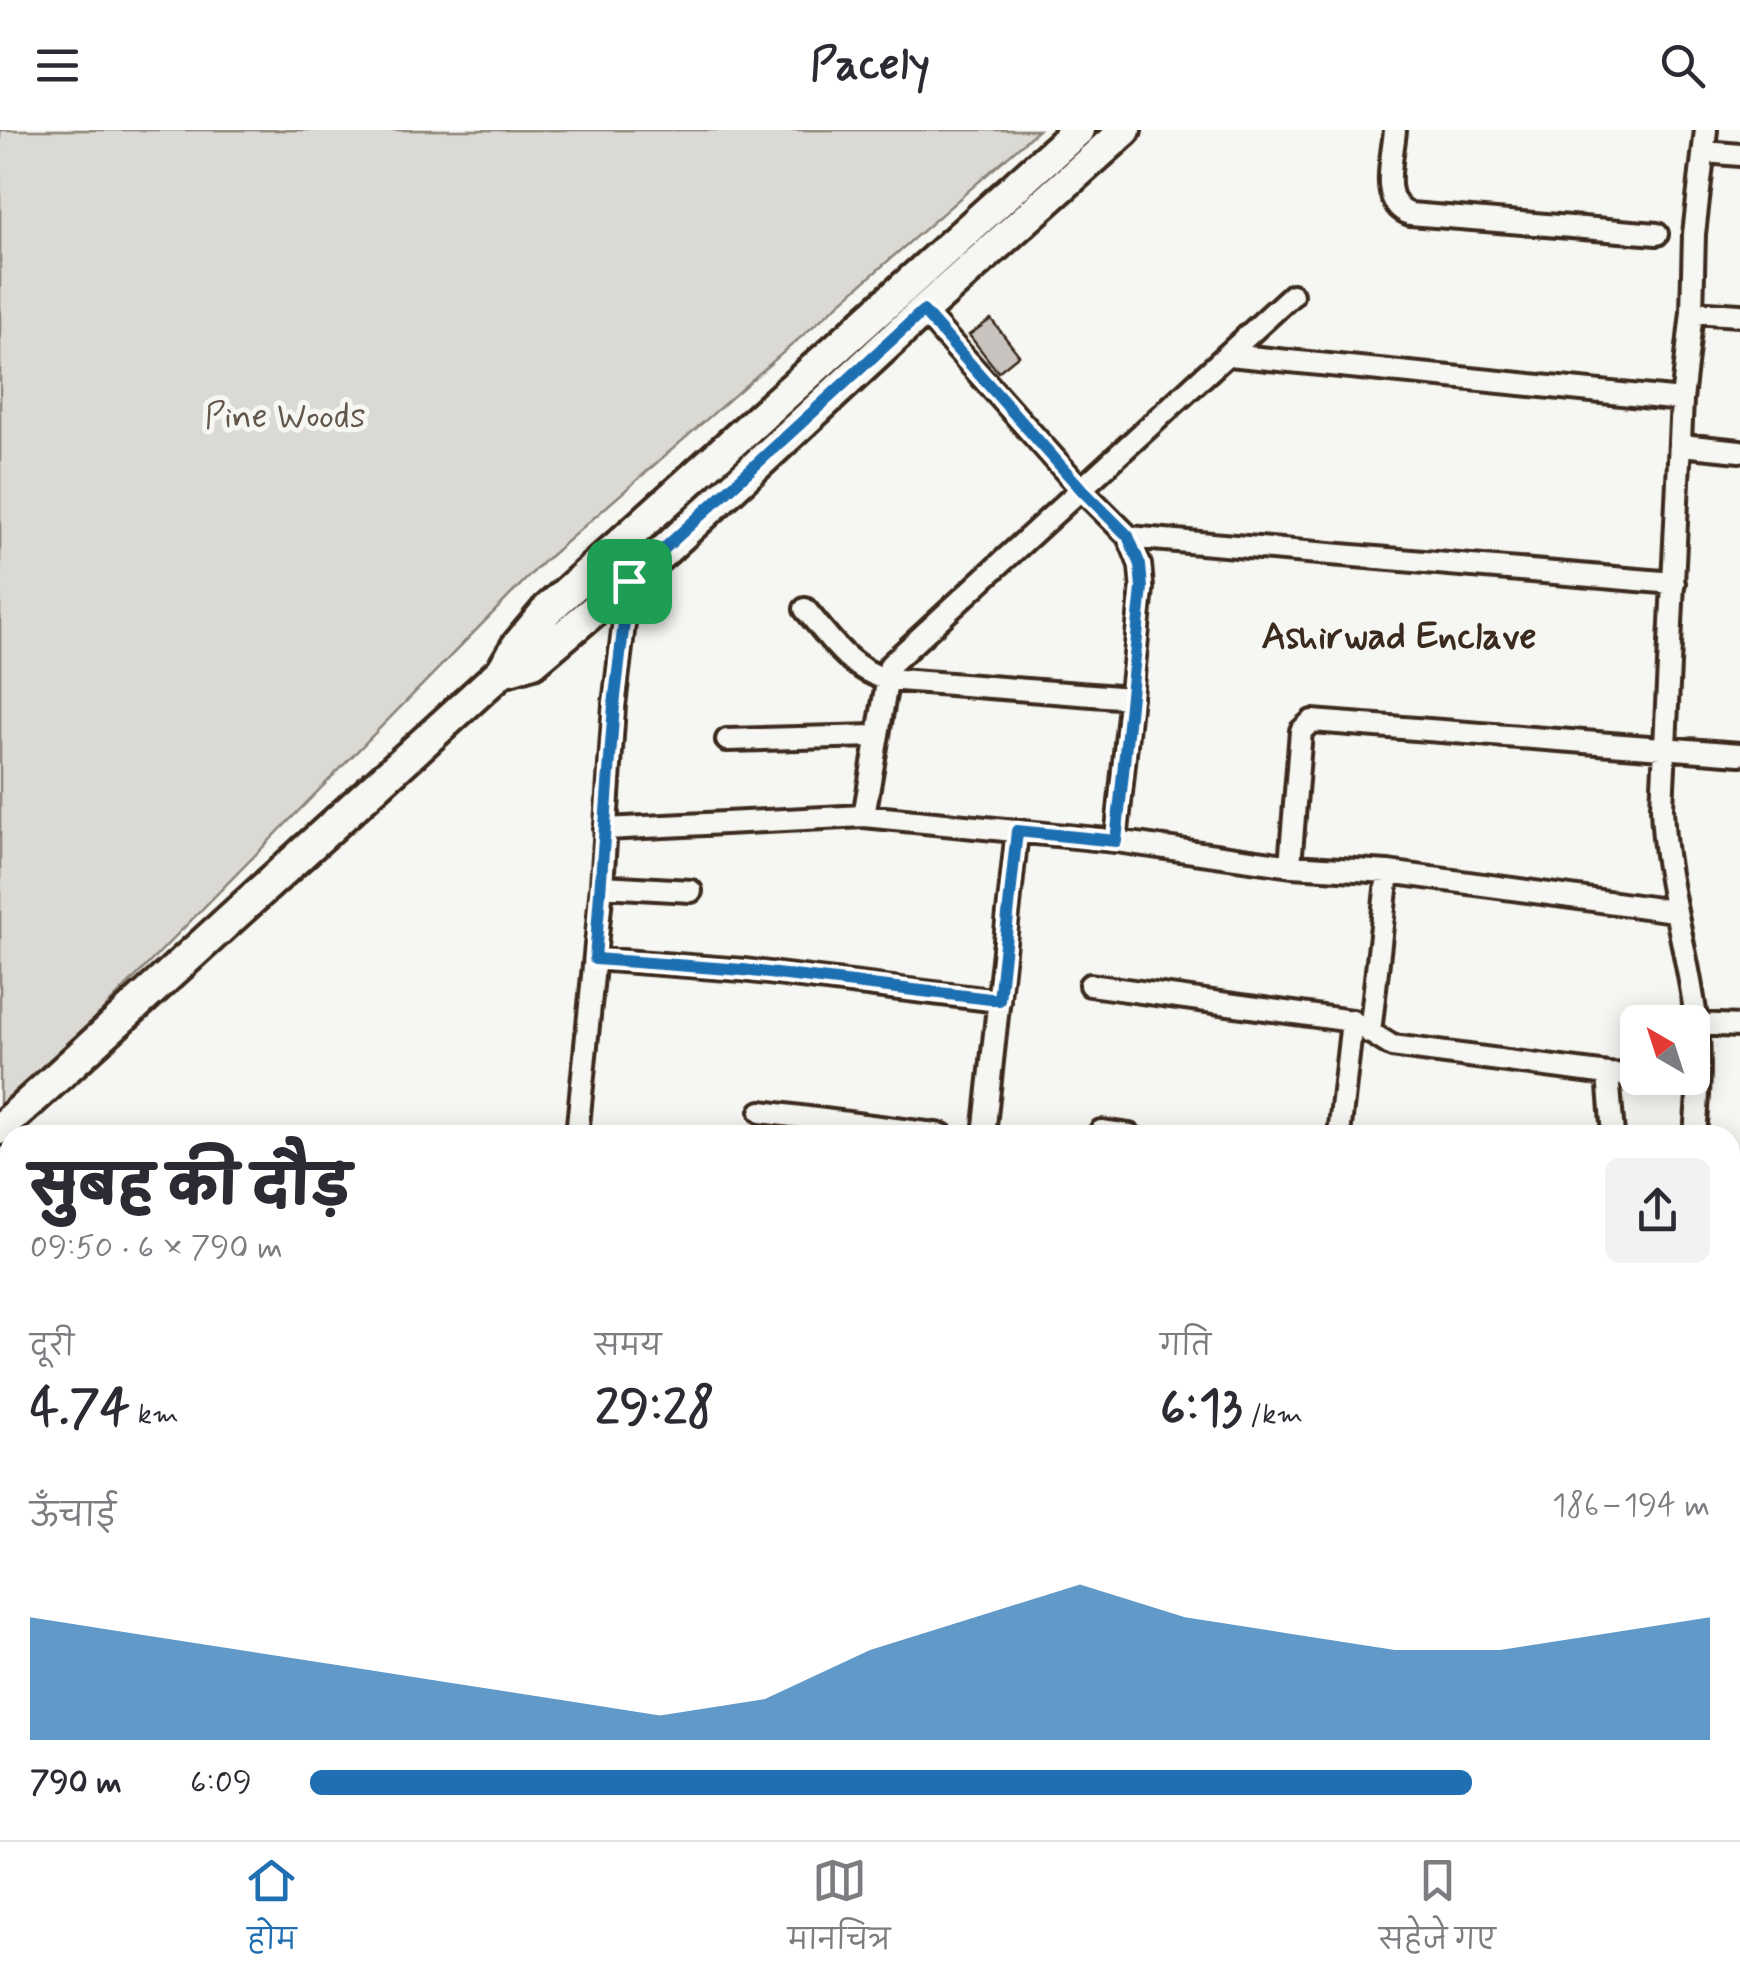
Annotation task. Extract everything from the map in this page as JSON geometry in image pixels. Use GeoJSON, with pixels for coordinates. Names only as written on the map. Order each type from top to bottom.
{"type":"FeatureCollection","features":[{"type":"Feature","properties":{"kind":"street"},"geometry":{"type":"LineString","coordinates":[[502,672],[517,646],[547,610],[1078,130]]}},
{"type":"Feature","properties":{"kind":"street"},"geometry":{"type":"LineString","coordinates":[[4,1125],[652,540],[1097,130]]}},
{"type":"Feature","properties":{"kind":"street"},"geometry":{"type":"LineString","coordinates":[[502,672],[534,662],[629,581],[1125,130]]}},
{"type":"Feature","properties":{"kind":"street"},"geometry":{"type":"LineString","coordinates":[[1396,130],[1392,202],[1398,210],[1657,234]]}},
{"type":"Feature","properties":{"kind":"street"},"geometry":{"type":"LineString","coordinates":[[1693,1005],[1662,834],[1663,746],[1682,400],[1706,130]]}},
{"type":"Feature","properties":{"kind":"street"},"geometry":{"type":"LineString","coordinates":[[1705,152],[1740,154]]}},
{"type":"Feature","properties":{"kind":"street"},"geometry":{"type":"LineString","coordinates":[[864,816],[890,665],[1292,296]]}},
{"type":"Feature","properties":{"kind":"street"},"geometry":{"type":"LineString","coordinates":[[923,311],[1128,536],[1140,565],[1142,588],[1116,841]]}},
{"type":"Feature","properties":{"kind":"street"},"geometry":{"type":"LineString","coordinates":[[1692,312],[1740,315]]}},
{"type":"Feature","properties":{"kind":"street"},"geometry":{"type":"LineString","coordinates":[[1229,354],[1682,400]]}},
{"type":"Feature","properties":{"kind":"street"},"geometry":{"type":"LineString","coordinates":[[1681,445],[1740,451]]}},
{"type":"Feature","properties":{"kind":"street"},"geometry":{"type":"LineString","coordinates":[[1128,536],[1674,582]]}},
{"type":"Feature","properties":{"kind":"street"},"geometry":{"type":"LineString","coordinates":[[577,1125],[602,886],[614,705],[629,581]]}},
{"type":"Feature","properties":{"kind":"street"},"geometry":{"type":"LineString","coordinates":[[805,609],[850,662],[886,679],[1130,698]]}},
{"type":"Feature","properties":{"kind":"street"},"geometry":{"type":"LineString","coordinates":[[1290,864],[1302,731],[1312,722],[1740,754]]}},
{"type":"Feature","properties":{"kind":"street"},"geometry":{"type":"LineString","coordinates":[[728,740],[876,736]]}},
{"type":"Feature","properties":{"kind":"street"},"geometry":{"type":"LineString","coordinates":[[606,829],[864,816],[1388,872],[1674,911]]}},
{"type":"Feature","properties":{"kind":"street"},"geometry":{"type":"LineString","coordinates":[[985,1125],[1017,831]]}},
{"type":"Feature","properties":{"kind":"street"},"geometry":{"type":"LineString","coordinates":[[1370,1033],[1388,872]]}},
{"type":"Feature","properties":{"kind":"street"},"geometry":{"type":"LineString","coordinates":[[602,886],[692,891]]}},
{"type":"Feature","properties":{"kind":"street"},"geometry":{"type":"LineString","coordinates":[[595,959],[743,970],[999,1000]]}},
{"type":"Feature","properties":{"kind":"street"},"geometry":{"type":"LineString","coordinates":[[1090,985],[1352,1021],[1392,1046],[1620,1074]]}},
{"type":"Feature","properties":{"kind":"street"},"geometry":{"type":"LineString","coordinates":[[1341,1125],[1352,1021]]}},
{"type":"Feature","properties":{"kind":"street"},"geometry":{"type":"LineString","coordinates":[[1710,1025],[1740,1026]]}},
{"type":"Feature","properties":{"kind":"street"},"geometry":{"type":"LineString","coordinates":[[1608,1074],[1612,1125]]}},
{"type":"Feature","properties":{"kind":"street"},"geometry":{"type":"LineString","coordinates":[[1695,1125],[1696,1095]]}},
{"type":"Feature","properties":{"kind":"street"},"geometry":{"type":"LineString","coordinates":[[761,1112],[863,1125]]}},
{"type":"Feature","properties":{"kind":"green space","name":"Pine Woods"},"geometry":{"type":"Polygon","coordinates":[[[0,130],[1038,130],[542,563],[0,1115],[0,130]]]}},
{"type":"Feature","properties":{"kind":"building"},"geometry":{"type":"Polygon","coordinates":[[[991,319],[1019,355],[998,372],[969,335],[991,319]]]}},
{"type":"Feature","properties":{"kind":"district","name":"Ashirwad Enclave"},"geometry":{"type":"Point","coordinates":[1399,637]}},
{"type":"Feature","properties":{"kind":"route"},"geometry":{"type":"LineString","coordinates":[[923,311],[1128,536],[1140,565],[1142,588],[1116,841],[1017,831],[999,1000],[743,970],[595,959],[614,705],[629,581],[923,311]]}}]}
